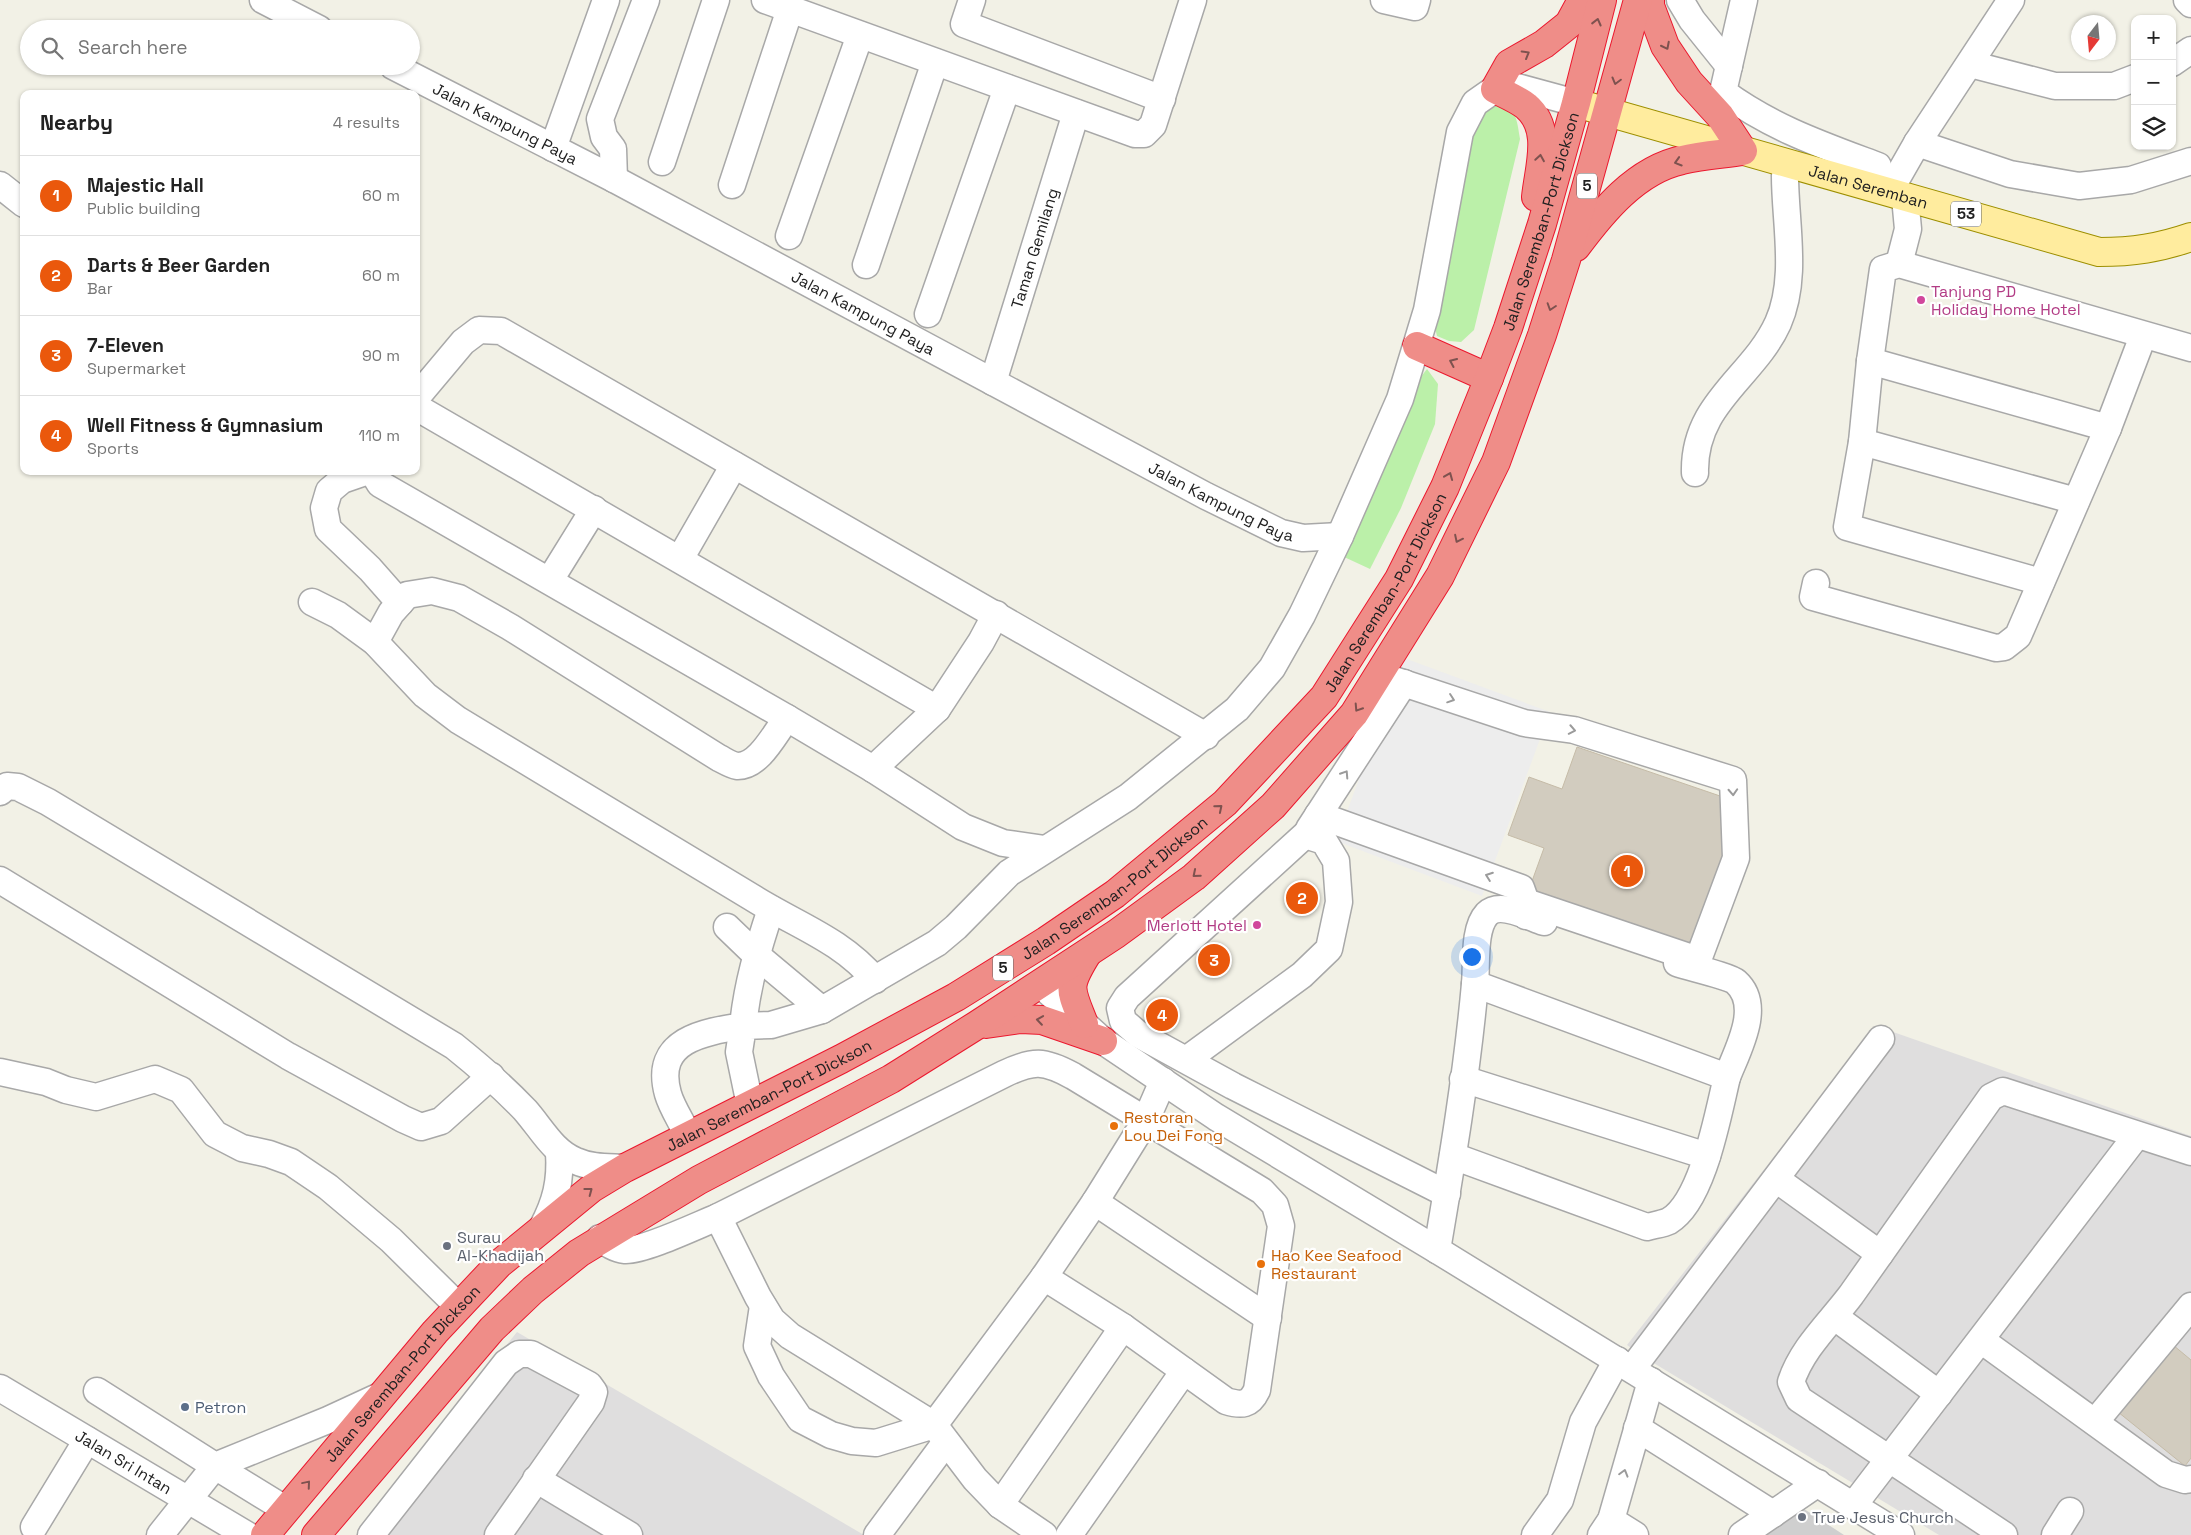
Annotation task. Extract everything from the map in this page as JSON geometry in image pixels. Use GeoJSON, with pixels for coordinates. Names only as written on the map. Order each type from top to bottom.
{"type":"FeatureCollection","features":[{"type":"Feature","properties":{"kind":"highway"},"geometry":{"type":"LineString","coordinates":[[1542,224],[1536,200],[1543,137],[1538,120],[1525,105],[1495,89],[1509,64],[1544,44],[1569,24],[1582,0]]}},
{"type":"Feature","properties":{"kind":"highway","name":"5"},"geometry":{"type":"LineString","coordinates":[[1576,103],[1602,0]]}},
{"type":"Feature","properties":{"kind":"highway","name":"5"},"geometry":{"type":"LineString","coordinates":[[1608,111],[1638,0]]}},
{"type":"Feature","properties":{"kind":"highway"},"geometry":{"type":"LineString","coordinates":[[1566,260],[1598,218],[1628,189],[1656,170],[1680,160],[1743,151],[1720,116],[1689,82],[1665,46],[1650,6],[1650,0]]}},
{"type":"Feature","properties":{"kind":"highway","name":"Jalan Seremban-Port Dickson"},"geometry":{"type":"LineString","coordinates":[[265,1535],[380,1396],[499,1264],[592,1188],[625,1168],[841,1059],[956,996],[1046,941],[1115,894],[1226,803],[1324,698],[1399,579],[1445,487],[1511,320],[1542,224],[1576,103]]}},
{"type":"Feature","properties":{"kind":"highway","name":"Jalan Seremban-Port Dickson"},"geometry":{"type":"LineString","coordinates":[[316,1535],[492,1329],[533,1290],[600,1238],[699,1180],[891,1079],[977,1025],[1088,953],[1194,876],[1273,806],[1354,714],[1440,576],[1496,462],[1542,335],[1566,260],[1608,111]]}},
{"type":"Feature","properties":{"kind":"highway"},"geometry":{"type":"LineString","coordinates":[[1417,346],[1489,378]]}},
{"type":"Feature","properties":{"kind":"highway"},"geometry":{"type":"LineString","coordinates":[[1088,953],[1074,974],[1071,990],[1094,1032]]}},
{"type":"Feature","properties":{"kind":"highway"},"geometry":{"type":"LineString","coordinates":[[841,1059],[868,1057],[903,1041],[1010,982],[1028,979],[1040,984]]}},
{"type":"Feature","properties":{"kind":"highway"},"geometry":{"type":"LineString","coordinates":[[977,1025],[1021,1019],[1042,1020],[1094,1032]]}},
{"type":"Feature","properties":{"kind":"main road","name":"Jalan Seremban"},"geometry":{"type":"LineString","coordinates":[[1576,103],[2099,252],[2130,252],[2191,237]]}},
{"type":"Feature","properties":{"kind":"street"},"geometry":{"type":"LineString","coordinates":[[263,0],[302,20]]}},
{"type":"Feature","properties":{"kind":"street"},"geometry":{"type":"LineString","coordinates":[[553,148],[606,0]]}},
{"type":"Feature","properties":{"kind":"street"},"geometry":{"type":"LineString","coordinates":[[614,179],[613,149],[604,137],[600,119],[646,0]]}},
{"type":"Feature","properties":{"kind":"street"},"geometry":{"type":"LineString","coordinates":[[662,162],[716,0]]}},
{"type":"Feature","properties":{"kind":"street"},"geometry":{"type":"LineString","coordinates":[[765,0],[1135,134],[1144,134],[1153,125],[1192,0]]}},
{"type":"Feature","properties":{"kind":"street"},"geometry":{"type":"LineString","coordinates":[[972,0],[964,24],[1162,99]]}},
{"type":"Feature","properties":{"kind":"street"},"geometry":{"type":"LineString","coordinates":[[1384,0],[1416,4]]}},
{"type":"Feature","properties":{"kind":"street"},"geometry":{"type":"LineString","coordinates":[[1680,0],[1692,20],[1729,66]]}},
{"type":"Feature","properties":{"kind":"street"},"geometry":{"type":"LineString","coordinates":[[1744,0],[1724,92],[1747,110],[1790,132],[1878,166],[1888,192],[1908,229],[1899,264]]}},
{"type":"Feature","properties":{"kind":"street"},"geometry":{"type":"LineString","coordinates":[[1888,192],[1917,143],[2011,0]]}},
{"type":"Feature","properties":{"kind":"street"},"geometry":{"type":"LineString","coordinates":[[2187,0],[2191,4]]}},
{"type":"Feature","properties":{"kind":"street"},"geometry":{"type":"LineString","coordinates":[[732,185],[790,9]]}},
{"type":"Feature","properties":{"kind":"street"},"geometry":{"type":"LineString","coordinates":[[789,236],[860,35]]}},
{"type":"Feature","properties":{"kind":"street"},"geometry":{"type":"LineString","coordinates":[[2176,60],[2191,50]]}},
{"type":"Feature","properties":{"kind":"street"},"geometry":{"type":"LineString","coordinates":[[866,265],[935,62]]}},
{"type":"Feature","properties":{"kind":"street"},"geometry":{"type":"LineString","coordinates":[[1970,64],[2055,86],[2114,86],[2131,80]]}},
{"type":"Feature","properties":{"kind":"street","name":"Jalan Kampung Paya"},"geometry":{"type":"LineString","coordinates":[[411,75],[614,179],[1206,496],[1281,534],[1303,538],[1340,536]]}},
{"type":"Feature","properties":{"kind":"street"},"geometry":{"type":"LineString","coordinates":[[688,1136],[668,1096],[665,1078],[668,1059],[681,1042],[714,1030],[770,1024],[822,1010],[937,943],[956,927],[1009,872],[1128,797],[1206,736],[1237,709],[1272,668],[1302,615],[1340,536],[1400,399],[1427,310],[1460,132],[1475,103],[1495,89],[1517,87],[1576,103]]}},
{"type":"Feature","properties":{"kind":"street"},"geometry":{"type":"LineString","coordinates":[[928,314],[1007,88]]}},
{"type":"Feature","properties":{"kind":"street","name":"Taman Gemilang"},"geometry":{"type":"LineString","coordinates":[[993,382],[1076,113]]}},
{"type":"Feature","properties":{"kind":"street"},"geometry":{"type":"LineString","coordinates":[[1917,143],[2010,174],[2079,186],[2131,180],[2191,161]]}},
{"type":"Feature","properties":{"kind":"street"},"geometry":{"type":"LineString","coordinates":[[1695,473],[1695,455],[1698,442],[1714,407],[1764,345],[1777,323],[1786,296],[1788,263],[1785,176],[1787,163]]}},
{"type":"Feature","properties":{"kind":"street"},"geometry":{"type":"LineString","coordinates":[[0,185],[20,201]]}},
{"type":"Feature","properties":{"kind":"street"},"geometry":{"type":"LineString","coordinates":[[2042,582],[1847,527],[1862,442],[1870,361],[1883,269],[1899,264],[2143,336],[2191,348]]}},
{"type":"Feature","properties":{"kind":"street"},"geometry":{"type":"LineString","coordinates":[[420,393],[463,342],[479,330],[501,331],[1206,736]]}},
{"type":"Feature","properties":{"kind":"street"},"geometry":{"type":"LineString","coordinates":[[1816,583],[1813,597],[1996,648],[2004,647],[2018,636],[2108,428],[2143,336]]}},
{"type":"Feature","properties":{"kind":"street"},"geometry":{"type":"LineString","coordinates":[[1870,361],[2108,428]]}},
{"type":"Feature","properties":{"kind":"street"},"geometry":{"type":"LineString","coordinates":[[420,409],[937,708]]}},
{"type":"Feature","properties":{"kind":"street"},"geometry":{"type":"LineString","coordinates":[[1862,442],[2076,501]]}},
{"type":"Feature","properties":{"kind":"street"},"geometry":{"type":"LineString","coordinates":[[680,560],[734,465]]}},
{"type":"Feature","properties":{"kind":"street"},"geometry":{"type":"LineString","coordinates":[[356,475],[342,480],[329,491],[324,508],[328,529],[370,570],[400,603]]}},
{"type":"Feature","properties":{"kind":"street"},"geometry":{"type":"LineString","coordinates":[[374,475],[380,484],[550,580],[874,769],[963,828],[1003,843],[1046,849]]}},
{"type":"Feature","properties":{"kind":"street"},"geometry":{"type":"LineString","coordinates":[[550,580],[594,509]]}},
{"type":"Feature","properties":{"kind":"street"},"geometry":{"type":"LineString","coordinates":[[375,642],[391,613],[407,595],[432,591],[459,598],[510,627],[719,758],[736,766],[747,765],[760,754],[787,718]]}},
{"type":"Feature","properties":{"kind":"street"},"geometry":{"type":"LineString","coordinates":[[312,602],[338,616],[375,642],[425,695],[458,720],[771,909],[828,939],[861,963],[875,980]]}},
{"type":"Feature","properties":{"kind":"street"},"geometry":{"type":"LineString","coordinates":[[874,769],[937,708],[976,649],[996,614]]}},
{"type":"Feature","properties":{"kind":"street"},"geometry":{"type":"LineString","coordinates":[[1379,674],[1524,723],[1574,730],[1733,780],[1736,858],[1698,960],[1526,909],[1503,909],[1488,913],[1478,926],[1475,984],[1463,1079],[1437,1250]]}},
{"type":"Feature","properties":{"kind":"street"},"geometry":{"type":"LineString","coordinates":[[1404,683],[1316,830],[1127,998],[1120,1008],[1123,1021],[1138,1034],[1233,1086],[1447,1194]]}},
{"type":"Feature","properties":{"kind":"street"},"geometry":{"type":"LineString","coordinates":[[0,792],[7,786],[18,787],[48,802],[454,1046],[491,1076],[525,1111],[559,1152],[575,1161],[593,1167],[625,1168]]}},
{"type":"Feature","properties":{"kind":"street"},"geometry":{"type":"LineString","coordinates":[[1316,830],[1521,888],[1526,909]]}},
{"type":"Feature","properties":{"kind":"street"},"geometry":{"type":"LineString","coordinates":[[1186,1060],[1302,975],[1329,949],[1339,902],[1336,861],[1316,830]]}},
{"type":"Feature","properties":{"kind":"street"},"geometry":{"type":"LineString","coordinates":[[0,880],[288,1056],[403,1120],[421,1127],[441,1121],[491,1076]]}},
{"type":"Feature","properties":{"kind":"street"},"geometry":{"type":"LineString","coordinates":[[750,1105],[739,1052],[746,1000],[756,954],[771,909]]}},
{"type":"Feature","properties":{"kind":"street"},"geometry":{"type":"LineString","coordinates":[[1452,1156],[1647,1227],[1669,1221],[1690,1200],[1707,1156],[1727,1077],[1748,1022],[1747,998],[1736,982],[1526,909]]}},
{"type":"Feature","properties":{"kind":"street"},"geometry":{"type":"LineString","coordinates":[[727,927],[822,1010]]}},
{"type":"Feature","properties":{"kind":"street"},"geometry":{"type":"LineString","coordinates":[[1040,984],[1094,1032],[1216,1117],[1437,1250],[1901,1535]]}},
{"type":"Feature","properties":{"kind":"street"},"geometry":{"type":"LineString","coordinates":[[1475,984],[1727,1077]]}},
{"type":"Feature","properties":{"kind":"street"},"geometry":{"type":"LineString","coordinates":[[1535,1535],[1560,1500],[1583,1422],[1633,1370],[1881,1039]]}},
{"type":"Feature","properties":{"kind":"street"},"geometry":{"type":"LineString","coordinates":[[600,1238],[613,1247],[625,1250],[642,1247],[718,1217],[1024,1065],[1041,1062],[1058,1067],[1262,1191],[1275,1204],[1282,1226],[1257,1390],[1253,1399],[1246,1404],[1226,1401],[1123,1328],[1044,1277]]}},
{"type":"Feature","properties":{"kind":"street"},"geometry":{"type":"LineString","coordinates":[[0,1072],[46,1082],[66,1090],[96,1097],[155,1079],[180,1090],[215,1134],[242,1148],[269,1154],[291,1162],[328,1186],[391,1240],[459,1307]]}},
{"type":"Feature","properties":{"kind":"street"},"geometry":{"type":"LineString","coordinates":[[1463,1079],[1707,1156]]}},
{"type":"Feature","properties":{"kind":"street"},"geometry":{"type":"LineString","coordinates":[[878,1535],[940,1434],[1095,1202],[1146,1120],[1162,1081]]}},
{"type":"Feature","properties":{"kind":"street"},"geometry":{"type":"LineString","coordinates":[[1216,1117],[1233,1086]]}},
{"type":"Feature","properties":{"kind":"street"},"geometry":{"type":"LineString","coordinates":[[2004,1535],[1799,1399],[1791,1382],[1796,1367],[1804,1354],[1835,1317],[1991,1097],[2003,1091],[2191,1152]]}},
{"type":"Feature","properties":{"kind":"street"},"geometry":{"type":"LineString","coordinates":[[1854,1506],[2137,1135]]}},
{"type":"Feature","properties":{"kind":"street"},"geometry":{"type":"LineString","coordinates":[[542,1228],[554,1206],[560,1168],[559,1152]]}},
{"type":"Feature","properties":{"kind":"street"},"geometry":{"type":"LineString","coordinates":[[1776,1179],[1880,1254]]}},
{"type":"Feature","properties":{"kind":"street"},"geometry":{"type":"LineString","coordinates":[[1095,1202],[1268,1318]]}},
{"type":"Feature","properties":{"kind":"street"},"geometry":{"type":"LineString","coordinates":[[718,1217],[772,1320],[790,1336],[940,1434],[975,1479],[1000,1505],[1044,1535]]}},
{"type":"Feature","properties":{"kind":"street"},"geometry":{"type":"LineString","coordinates":[[763,1306],[756,1346],[771,1376],[800,1419],[831,1435],[852,1441],[876,1443],[940,1434]]}},
{"type":"Feature","properties":{"kind":"street"},"geometry":{"type":"LineString","coordinates":[[2095,1422],[2191,1306]]}},
{"type":"Feature","properties":{"kind":"street"},"geometry":{"type":"LineString","coordinates":[[1835,1317],[1939,1394]]}},
{"type":"Feature","properties":{"kind":"street"},"geometry":{"type":"LineString","coordinates":[[1000,1505],[1123,1328]]}},
{"type":"Feature","properties":{"kind":"street"},"geometry":{"type":"LineString","coordinates":[[1981,1340],[2166,1474],[2185,1480],[2191,1479]]}},
{"type":"Feature","properties":{"kind":"street"},"geometry":{"type":"LineString","coordinates":[[370,1535],[506,1363],[519,1354],[531,1354],[589,1386],[594,1392],[591,1402],[498,1535]]}},
{"type":"Feature","properties":{"kind":"street"},"geometry":{"type":"LineString","coordinates":[[1633,1370],[1637,1428],[1606,1528],[1635,1535]]}},
{"type":"Feature","properties":{"kind":"street"},"geometry":{"type":"LineString","coordinates":[[1069,1535],[1184,1372]]}},
{"type":"Feature","properties":{"kind":"street"},"geometry":{"type":"LineString","coordinates":[[97,1392],[285,1510]]}},
{"type":"Feature","properties":{"kind":"street"},"geometry":{"type":"LineString","coordinates":[[160,1535],[215,1466],[328,1420],[380,1396]]}},
{"type":"Feature","properties":{"kind":"street","name":"Jalan Sri Intan"},"geometry":{"type":"LineString","coordinates":[[3,1398],[87,1440],[248,1535]]}},
{"type":"Feature","properties":{"kind":"street"},"geometry":{"type":"LineString","coordinates":[[1637,1428],[1773,1514]]}},
{"type":"Feature","properties":{"kind":"street"},"geometry":{"type":"LineString","coordinates":[[34,1527],[87,1440]]}},
{"type":"Feature","properties":{"kind":"street"},"geometry":{"type":"LineString","coordinates":[[536,1479],[629,1535]]}},
{"type":"Feature","properties":{"kind":"street"},"geometry":{"type":"LineString","coordinates":[[1742,1535],[1818,1483]]}},
{"type":"Feature","properties":{"kind":"street"},"geometry":{"type":"LineString","coordinates":[[2055,1535],[2070,1512]]}},
{"type":"Feature","properties":{"kind":"shaded area"},"geometry":{"type":"Polygon","coordinates":[[[1404,658],[1550,712],[1482,896],[1336,841],[1404,658]]]}},
{"type":"Feature","properties":{"kind":"shaded area"},"geometry":{"type":"Polygon","coordinates":[[[1876,1026],[2191,1136],[2191,1535],[1939,1535],[1642,1356],[1627,1345],[1876,1026]]]}},
{"type":"Feature","properties":{"kind":"shaded area"},"geometry":{"type":"Polygon","coordinates":[[[517,1332],[864,1535],[356,1535],[517,1332]]]}},
{"type":"Feature","properties":{"kind":"shaded area","name":"True Jesus Church"},"geometry":{"type":"Polygon","coordinates":[[[1801,1507],[1844,1535],[1761,1535],[1801,1507]]]}},
{"type":"Feature","properties":{"kind":"green space"},"geometry":{"type":"Polygon","coordinates":[[[1487,102],[1509,108],[1515,116],[1520,139],[1474,330],[1461,342],[1449,341],[1437,336],[1432,315],[1470,125],[1487,102]]]}},
{"type":"Feature","properties":{"kind":"green space"},"geometry":{"type":"Polygon","coordinates":[[[1427,369],[1438,384],[1435,424],[1401,508],[1370,569],[1342,556],[1410,391],[1427,369]]]}},
{"type":"Feature","properties":{"kind":"building"},"geometry":{"type":"Polygon","coordinates":[[[1577,747],[1723,797],[1729,842],[1689,952],[1527,895],[1544,848],[1508,835],[1529,777],[1562,789],[1577,747]]]}},
{"type":"Feature","properties":{"kind":"building"},"geometry":{"type":"Polygon","coordinates":[[[2173,1345],[2191,1360],[2191,1458],[2185,1466],[2118,1412],[2173,1345]]]}},
{"type":"Feature","properties":{"kind":"place","name":"Tanjung PD Holiday Home Hotel"},"geometry":{"type":"Point","coordinates":[1921,300]}},
{"type":"Feature","properties":{"kind":"place","name":"Majestic Hall"},"geometry":{"type":"Point","coordinates":[1627,871]}},
{"type":"Feature","properties":{"kind":"place","name":"Darts & Beer Garden"},"geometry":{"type":"Point","coordinates":[1302,898]}},
{"type":"Feature","properties":{"kind":"place","name":"Merlott Hotel"},"geometry":{"type":"Point","coordinates":[1257,925]}},
{"type":"Feature","properties":{"kind":"place","name":"7-Eleven"},"geometry":{"type":"Point","coordinates":[1214,960]}},
{"type":"Feature","properties":{"kind":"place","name":"Well Fitness & Gymnasium"},"geometry":{"type":"Point","coordinates":[1162,1015]}},
{"type":"Feature","properties":{"kind":"place","name":"Restoran Lou Dei Fong"},"geometry":{"type":"Point","coordinates":[1114,1126]}},
{"type":"Feature","properties":{"kind":"place","name":"Surau Al-Khadijah"},"geometry":{"type":"Point","coordinates":[447,1246]}},
{"type":"Feature","properties":{"kind":"place","name":"Hao Kee Seafood Restaurant"},"geometry":{"type":"Point","coordinates":[1261,1264]}},
{"type":"Feature","properties":{"kind":"place","name":"Petron"},"geometry":{"type":"Point","coordinates":[185,1407]}},
{"type":"Feature","properties":{"kind":"place","name":"True Jesus Church"},"geometry":{"type":"Point","coordinates":[1802,1517]}}]}
